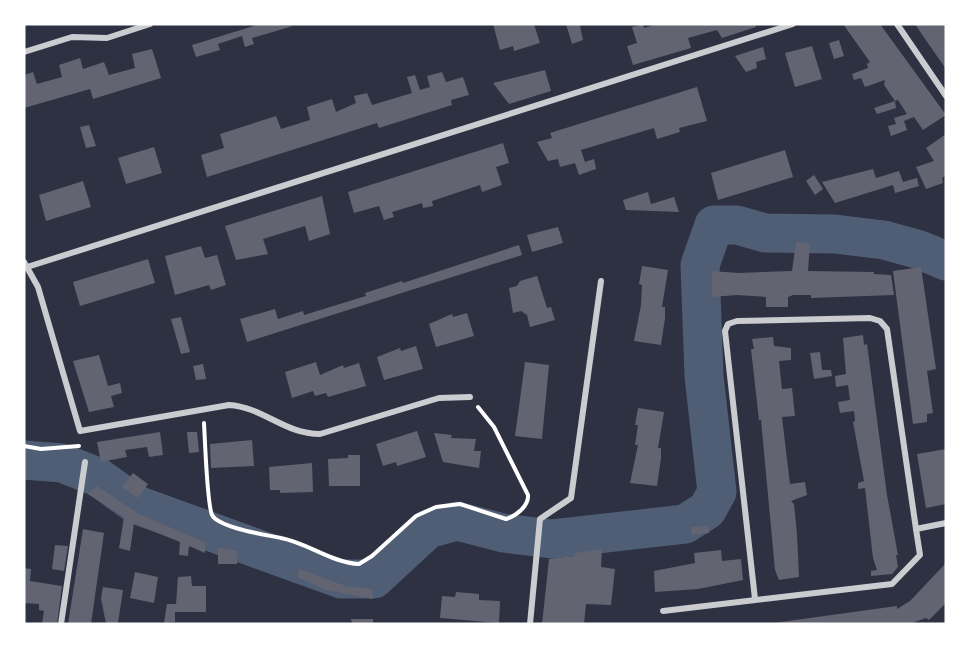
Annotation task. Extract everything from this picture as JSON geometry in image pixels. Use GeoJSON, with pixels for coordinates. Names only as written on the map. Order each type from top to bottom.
{"type":"FeatureCollection","features":[{"type":"Feature","properties":{"kind":"street"},"geometry":{"type":"LineString","coordinates":[[24,52],[72,37],[107,38],[150,24]]}},
{"type":"Feature","properties":{"kind":"street"},"geometry":{"type":"LineString","coordinates":[[470,397],[439,398],[320,434],[305,434],[286,428],[244,406],[229,405],[80,430],[38,287],[26,266],[794,24]]}},
{"type":"Feature","properties":{"kind":"street"},"geometry":{"type":"LineString","coordinates":[[897,24],[946,96]]}},
{"type":"Feature","properties":{"kind":"street"},"geometry":{"type":"LineString","coordinates":[[530,624],[540,519],[571,498],[601,281]]}},
{"type":"Feature","properties":{"kind":"street"},"geometry":{"type":"LineString","coordinates":[[663,611],[892,584],[920,555],[887,329],[880,321],[870,318],[736,321],[728,324],[724,331],[755,599]]}},
{"type":"Feature","properties":{"kind":"street"},"geometry":{"type":"LineString","coordinates":[[61,624],[80,479],[85,462]]}},
{"type":"Feature","properties":{"kind":"street"},"geometry":{"type":"LineString","coordinates":[[916,529],[946,523]]}},
{"type":"Feature","properties":{"kind":"path"},"geometry":{"type":"LineString","coordinates":[[203,410],[211,508],[217,520],[250,532],[299,542],[337,559],[359,564],[372,556],[416,516],[426,511],[460,504],[506,519],[513,517],[529,500],[494,427],[470,397]]}},
{"type":"Feature","properties":{"kind":"path"},"geometry":{"type":"LineString","coordinates":[[24,446],[41,449],[83,446]]}},
{"type":"Feature","properties":{"kind":"building"},"geometry":{"type":"Polygon","coordinates":[[[260,24],[293,26],[252,38],[254,44],[245,47],[242,36],[218,44],[220,50],[196,57],[192,45],[260,24]]]}},
{"type":"Feature","properties":{"kind":"building"},"geometry":{"type":"Polygon","coordinates":[[[493,24],[534,24],[540,43],[514,51],[513,46],[500,50],[493,24]]]}},
{"type":"Feature","properties":{"kind":"building"},"geometry":{"type":"Polygon","coordinates":[[[566,24],[585,24],[580,26],[583,40],[572,44],[566,24]]]}},
{"type":"Feature","properties":{"kind":"building"},"geometry":{"type":"Polygon","coordinates":[[[643,24],[644,28],[658,24],[755,24],[756,27],[722,38],[717,30],[688,38],[691,48],[633,65],[627,46],[637,43],[632,27],[643,24]]]}},
{"type":"Feature","properties":{"kind":"building"},"geometry":{"type":"Polygon","coordinates":[[[843,24],[880,24],[946,115],[923,130],[914,117],[904,121],[907,130],[891,136],[888,126],[896,124],[894,118],[907,114],[884,85],[885,80],[865,87],[861,78],[854,80],[852,74],[868,68],[867,64],[870,62],[843,24]]]}},
{"type":"Feature","properties":{"kind":"building"},"geometry":{"type":"Polygon","coordinates":[[[915,24],[946,24],[946,69],[923,36],[915,24]]]}},
{"type":"Feature","properties":{"kind":"building"},"geometry":{"type":"Polygon","coordinates":[[[839,40],[844,56],[834,59],[829,43],[839,40]]]}},
{"type":"Feature","properties":{"kind":"building"},"geometry":{"type":"Polygon","coordinates":[[[812,46],[822,79],[795,87],[785,53],[812,46]]]}},
{"type":"Feature","properties":{"kind":"building"},"geometry":{"type":"Polygon","coordinates":[[[763,47],[766,59],[756,62],[757,68],[746,72],[735,56],[763,47]]]}},
{"type":"Feature","properties":{"kind":"building"},"geometry":{"type":"Polygon","coordinates":[[[152,49],[161,78],[93,99],[90,89],[24,108],[24,75],[33,72],[37,84],[62,77],[59,65],[80,58],[83,69],[104,62],[109,75],[135,68],[132,54],[152,49]]]}},
{"type":"Feature","properties":{"kind":"building"},"geometry":{"type":"Polygon","coordinates":[[[545,70],[551,91],[509,104],[493,83],[545,70]]]}},
{"type":"Feature","properties":{"kind":"building"},"geometry":{"type":"Polygon","coordinates":[[[442,72],[446,82],[463,77],[469,95],[451,100],[452,105],[379,128],[377,123],[207,177],[201,155],[224,148],[220,134],[276,116],[281,129],[310,120],[307,107],[332,99],[336,112],[356,103],[354,96],[367,93],[372,105],[412,93],[407,77],[415,75],[420,90],[430,87],[427,76],[442,72]]]}},
{"type":"Feature","properties":{"kind":"building"},"geometry":{"type":"Polygon","coordinates":[[[697,87],[707,121],[679,128],[680,132],[657,139],[654,128],[581,150],[585,162],[594,159],[596,169],[579,175],[575,163],[560,167],[558,159],[548,161],[537,142],[552,138],[550,133],[697,87]]]}},
{"type":"Feature","properties":{"kind":"building"},"geometry":{"type":"Polygon","coordinates":[[[895,101],[896,108],[877,114],[874,108],[895,101]]]}},
{"type":"Feature","properties":{"kind":"building"},"geometry":{"type":"Polygon","coordinates":[[[89,125],[96,146],[86,148],[80,127],[89,125]]]}},
{"type":"Feature","properties":{"kind":"building"},"geometry":{"type":"Polygon","coordinates":[[[946,134],[946,175],[942,178],[943,183],[926,189],[916,167],[934,161],[926,148],[946,134]]]}},
{"type":"Feature","properties":{"kind":"building"},"geometry":{"type":"Polygon","coordinates":[[[503,143],[509,163],[496,167],[502,185],[482,192],[480,185],[432,201],[433,206],[423,208],[422,203],[392,212],[394,217],[384,220],[379,206],[354,213],[348,192],[503,143]]]}},
{"type":"Feature","properties":{"kind":"building"},"geometry":{"type":"Polygon","coordinates":[[[154,147],[162,173],[126,184],[118,158],[154,147]]]}},
{"type":"Feature","properties":{"kind":"building"},"geometry":{"type":"Polygon","coordinates":[[[785,150],[793,177],[718,200],[711,173],[785,150]]]}},
{"type":"Feature","properties":{"kind":"building"},"geometry":{"type":"Polygon","coordinates":[[[873,169],[876,178],[899,171],[903,182],[917,178],[919,186],[895,193],[893,185],[835,203],[822,182],[873,169]]]}},
{"type":"Feature","properties":{"kind":"building"},"geometry":{"type":"Polygon","coordinates":[[[814,175],[823,189],[815,195],[806,181],[814,175]]]}},
{"type":"Feature","properties":{"kind":"building"},"geometry":{"type":"Polygon","coordinates":[[[83,181],[91,207],[46,221],[39,195],[83,181]]]}},
{"type":"Feature","properties":{"kind":"building"},"geometry":{"type":"Polygon","coordinates":[[[648,192],[651,204],[674,197],[679,212],[626,210],[623,200],[648,192]]]}},
{"type":"Feature","properties":{"kind":"building"},"geometry":{"type":"Polygon","coordinates":[[[322,196],[330,234],[309,241],[305,226],[263,239],[268,254],[236,260],[225,226],[322,196]]]}},
{"type":"Feature","properties":{"kind":"building"},"geometry":{"type":"Polygon","coordinates":[[[558,227],[563,243],[532,252],[527,235],[558,227]]]}},
{"type":"Feature","properties":{"kind":"building"},"geometry":{"type":"Polygon","coordinates":[[[796,242],[810,243],[808,271],[874,272],[874,274],[891,275],[894,295],[811,298],[811,295],[793,295],[788,297],[788,307],[766,307],[766,297],[737,295],[712,297],[712,271],[738,273],[792,271],[796,242]]]}},
{"type":"Feature","properties":{"kind":"building"},"geometry":{"type":"Polygon","coordinates":[[[519,245],[522,255],[247,342],[240,319],[275,309],[278,319],[303,311],[304,315],[366,296],[365,293],[519,245]]]}},
{"type":"Feature","properties":{"kind":"building"},"geometry":{"type":"Polygon","coordinates":[[[201,246],[205,258],[217,255],[226,285],[211,290],[209,285],[175,295],[165,256],[201,246]]]}},
{"type":"Feature","properties":{"kind":"building"},"geometry":{"type":"Polygon","coordinates":[[[148,259],[155,283],[80,306],[73,282],[148,259]]]}},
{"type":"Feature","properties":{"kind":"building"},"geometry":{"type":"Polygon","coordinates":[[[642,266],[668,270],[662,307],[665,307],[665,318],[661,345],[634,341],[641,305],[642,285],[639,284],[642,266]]]}},
{"type":"Feature","properties":{"kind":"building"},"geometry":{"type":"Polygon","coordinates":[[[921,267],[936,369],[927,371],[933,413],[927,414],[927,422],[913,424],[893,271],[921,267]]]}},
{"type":"Feature","properties":{"kind":"building"},"geometry":{"type":"Polygon","coordinates":[[[537,276],[547,308],[551,307],[555,320],[530,327],[527,315],[521,311],[513,313],[509,288],[517,286],[520,281],[537,276]]]}},
{"type":"Feature","properties":{"kind":"building"},"geometry":{"type":"Polygon","coordinates":[[[467,313],[474,336],[436,347],[429,324],[452,314],[453,317],[467,313]]]}},
{"type":"Feature","properties":{"kind":"building"},"geometry":{"type":"Polygon","coordinates":[[[181,317],[190,352],[181,354],[171,319],[181,317]]]}},
{"type":"Feature","properties":{"kind":"building"},"geometry":{"type":"Polygon","coordinates":[[[863,335],[864,345],[867,344],[887,495],[898,555],[896,555],[898,567],[892,574],[871,576],[871,571],[877,570],[873,558],[865,488],[858,489],[858,483],[864,481],[853,422],[855,421],[854,411],[840,413],[838,402],[850,400],[848,385],[836,387],[835,376],[846,374],[843,338],[863,335]]]}},
{"type":"Feature","properties":{"kind":"building"},"geometry":{"type":"Polygon","coordinates":[[[773,337],[774,346],[791,348],[791,360],[779,361],[782,389],[792,388],[795,416],[782,417],[790,484],[805,482],[807,495],[791,501],[794,504],[799,577],[779,580],[775,570],[761,420],[759,420],[751,349],[754,349],[752,339],[773,337]]]}},
{"type":"Feature","properties":{"kind":"building"},"geometry":{"type":"Polygon","coordinates":[[[416,346],[423,369],[384,380],[377,357],[400,348],[401,351],[416,346]]]}},
{"type":"Feature","properties":{"kind":"building"},"geometry":{"type":"Polygon","coordinates":[[[820,352],[822,370],[831,370],[832,376],[814,379],[810,353],[820,352]]]}},
{"type":"Feature","properties":{"kind":"building"},"geometry":{"type":"Polygon","coordinates":[[[99,355],[108,386],[120,383],[122,393],[111,396],[114,407],[89,412],[73,361],[99,355]]]}},
{"type":"Feature","properties":{"kind":"building"},"geometry":{"type":"Polygon","coordinates":[[[316,362],[320,375],[343,365],[344,368],[359,363],[366,386],[328,397],[326,393],[315,396],[313,391],[292,398],[285,372],[316,362]]]}},
{"type":"Feature","properties":{"kind":"building"},"geometry":{"type":"Polygon","coordinates":[[[525,362],[549,365],[542,439],[515,436],[525,362]]]}},
{"type":"Feature","properties":{"kind":"building"},"geometry":{"type":"Polygon","coordinates":[[[203,364],[206,379],[196,380],[193,366],[203,364]]]}},
{"type":"Feature","properties":{"kind":"building"},"geometry":{"type":"Polygon","coordinates":[[[638,408],[664,412],[658,448],[661,448],[661,458],[657,486],[630,483],[638,445],[635,445],[638,425],[635,425],[638,408]]]}},
{"type":"Feature","properties":{"kind":"building"},"geometry":{"type":"Polygon","coordinates":[[[417,431],[426,457],[397,466],[396,462],[383,466],[376,444],[417,431]]]}},
{"type":"Feature","properties":{"kind":"building"},"geometry":{"type":"Polygon","coordinates":[[[160,432],[163,455],[149,457],[147,447],[125,450],[127,457],[101,462],[97,442],[160,432]]]}},
{"type":"Feature","properties":{"kind":"building"},"geometry":{"type":"Polygon","coordinates":[[[187,432],[197,432],[199,452],[189,453],[187,432]]]}},
{"type":"Feature","properties":{"kind":"building"},"geometry":{"type":"Polygon","coordinates":[[[434,433],[452,435],[451,438],[476,439],[474,451],[481,451],[479,468],[443,462],[434,433]]]}},
{"type":"Feature","properties":{"kind":"building"},"geometry":{"type":"Polygon","coordinates":[[[252,440],[254,466],[211,468],[210,444],[252,440]]]}},
{"type":"Feature","properties":{"kind":"building"},"geometry":{"type":"Polygon","coordinates":[[[946,449],[946,504],[926,508],[917,454],[946,449]]]}},
{"type":"Feature","properties":{"kind":"building"},"geometry":{"type":"Polygon","coordinates":[[[348,455],[360,455],[360,486],[329,486],[328,459],[348,458],[348,455]]]}},
{"type":"Feature","properties":{"kind":"building"},"geometry":{"type":"Polygon","coordinates":[[[312,463],[313,492],[280,493],[280,490],[270,490],[269,467],[312,463]]]}},
{"type":"Feature","properties":{"kind":"building"},"geometry":{"type":"Polygon","coordinates":[[[133,473],[148,484],[138,498],[122,487],[133,473]]]}},
{"type":"Feature","properties":{"kind":"building"},"geometry":{"type":"Polygon","coordinates":[[[97,486],[139,514],[205,542],[205,553],[189,546],[188,556],[179,555],[180,542],[134,523],[130,551],[119,548],[124,517],[88,494],[97,486]]]}},
{"type":"Feature","properties":{"kind":"building"},"geometry":{"type":"Polygon","coordinates":[[[708,526],[709,533],[692,535],[691,527],[708,526]]]}},
{"type":"Feature","properties":{"kind":"building"},"geometry":{"type":"Polygon","coordinates":[[[83,529],[104,533],[91,624],[68,624],[83,529]]]}},
{"type":"Feature","properties":{"kind":"building"},"geometry":{"type":"Polygon","coordinates":[[[55,545],[68,546],[64,571],[52,569],[55,545]]]}},
{"type":"Feature","properties":{"kind":"building"},"geometry":{"type":"Polygon","coordinates":[[[218,547],[237,551],[237,564],[218,564],[218,547]]]}},
{"type":"Feature","properties":{"kind":"building"},"geometry":{"type":"Polygon","coordinates":[[[602,549],[601,567],[615,569],[611,605],[586,604],[584,624],[542,624],[549,559],[602,549]]]}},
{"type":"Feature","properties":{"kind":"building"},"geometry":{"type":"Polygon","coordinates":[[[721,550],[722,561],[741,559],[743,580],[698,589],[655,592],[654,571],[695,563],[694,553],[721,550]]]}},
{"type":"Feature","properties":{"kind":"building"},"geometry":{"type":"Polygon","coordinates":[[[946,563],[946,603],[929,620],[926,618],[909,624],[766,624],[897,606],[897,609],[910,601],[946,563]]]}},
{"type":"Feature","properties":{"kind":"building"},"geometry":{"type":"Polygon","coordinates":[[[24,568],[31,569],[30,581],[62,586],[57,624],[42,624],[44,611],[39,610],[39,604],[24,603],[24,568]]]}},
{"type":"Feature","properties":{"kind":"building"},"geometry":{"type":"Polygon","coordinates":[[[299,569],[346,586],[372,589],[373,599],[326,590],[297,577],[299,569]]]}},
{"type":"Feature","properties":{"kind":"building"},"geometry":{"type":"Polygon","coordinates":[[[135,572],[158,577],[154,603],[130,598],[135,572]]]}},
{"type":"Feature","properties":{"kind":"building"},"geometry":{"type":"Polygon","coordinates":[[[191,576],[192,586],[206,586],[206,612],[175,612],[175,622],[164,623],[167,604],[176,604],[178,577],[191,576]]]}},
{"type":"Feature","properties":{"kind":"building"},"geometry":{"type":"Polygon","coordinates":[[[103,587],[123,590],[118,623],[106,624],[101,598],[103,587]]]}},
{"type":"Feature","properties":{"kind":"building"},"geometry":{"type":"Polygon","coordinates":[[[456,592],[479,594],[479,600],[500,601],[499,623],[440,618],[442,596],[455,597],[456,592]]]}},
{"type":"Feature","properties":{"kind":"building"},"geometry":{"type":"Polygon","coordinates":[[[351,619],[373,619],[373,624],[352,624],[351,619]]]}},
{"type":"Feature","properties":{"kind":"waterway"},"geometry":{"type":"LineString","coordinates":[[24,460],[62,463],[98,477],[137,505],[341,579],[374,579],[428,529],[457,521],[503,533],[552,539],[685,524],[707,510],[717,492],[704,376],[700,265],[714,225],[737,225],[765,233],[835,234],[884,240],[920,250],[946,261]]}}]}
